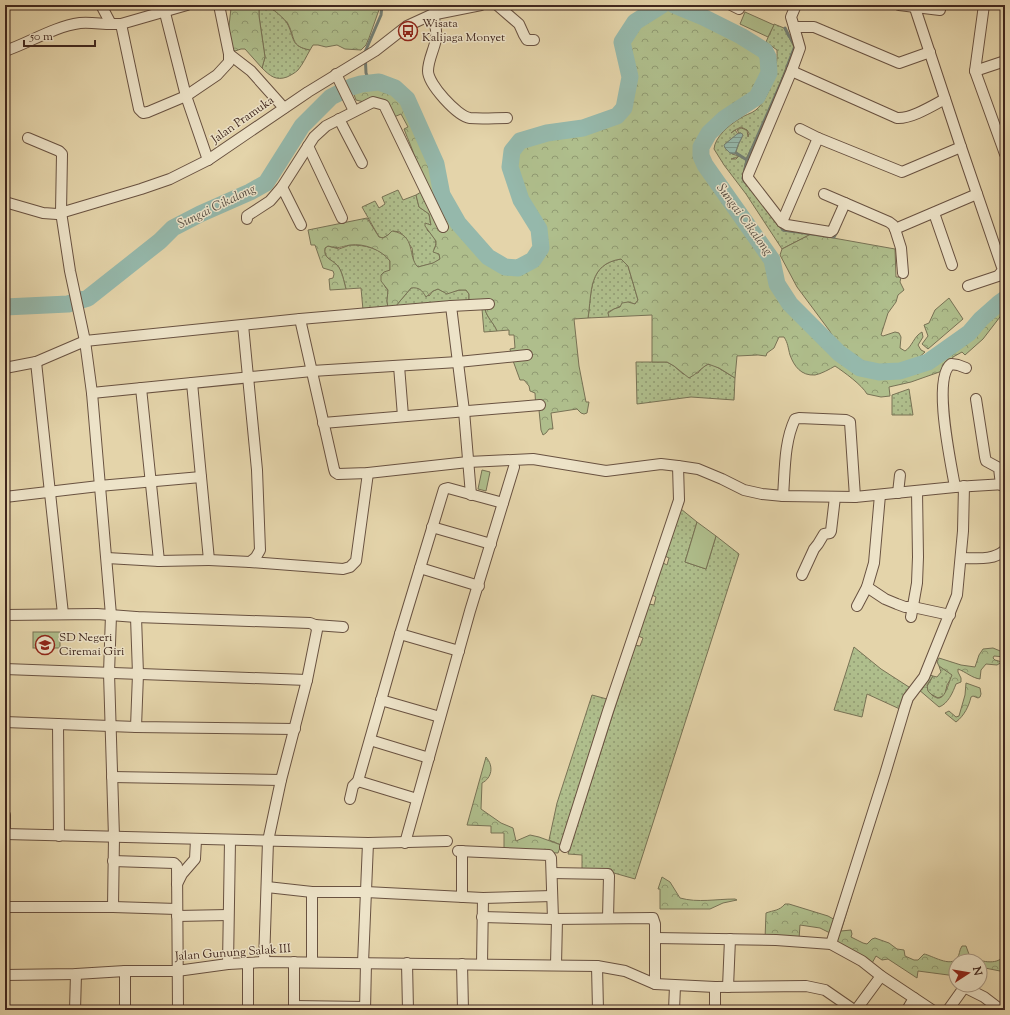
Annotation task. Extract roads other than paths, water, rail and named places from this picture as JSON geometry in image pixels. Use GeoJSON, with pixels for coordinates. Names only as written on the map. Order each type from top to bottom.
{"type":"FeatureCollection","features":[{"type":"Feature","properties":{"kind":"street"},"geometry":{"type":"LineString","coordinates":[[101,5],[116,24],[140,112],[143,113],[186,96],[217,75],[228,62],[229,54],[219,5]]}},
{"type":"Feature","properties":{"kind":"street"},"geometry":{"type":"LineString","coordinates":[[5,51],[44,33],[72,24],[83,22],[116,24],[164,8],[187,5]]}},
{"type":"Feature","properties":{"kind":"street","name":"Jalan Pramuka"},"geometry":{"type":"LineString","coordinates":[[5,202],[47,214],[62,212],[142,189],[170,179],[208,160],[284,108],[338,77],[407,26],[433,14],[481,5]]}},
{"type":"Feature","properties":{"kind":"street"},"geometry":{"type":"LineString","coordinates":[[497,5],[519,24],[527,40],[534,40]]}},
{"type":"Feature","properties":{"kind":"street"},"geometry":{"type":"LineString","coordinates":[[731,5],[739,9],[740,5]]}},
{"type":"Feature","properties":{"kind":"street"},"geometry":{"type":"LineString","coordinates":[[796,5],[791,17],[800,48],[750,169],[748,178],[782,222],[787,225],[830,232],[833,230],[845,203]]}},
{"type":"Feature","properties":{"kind":"street"},"geometry":{"type":"LineString","coordinates":[[899,5],[940,10]]}},
{"type":"Feature","properties":{"kind":"street"},"geometry":{"type":"LineString","coordinates":[[984,5],[975,71],[1005,154]]}},
{"type":"Feature","properties":{"kind":"street"},"geometry":{"type":"LineString","coordinates":[[164,8],[186,96],[208,160]]}},
{"type":"Feature","properties":{"kind":"street"},"geometry":{"type":"LineString","coordinates":[[915,8],[1003,270],[998,276],[968,286]]}},
{"type":"Feature","properties":{"kind":"street"},"geometry":{"type":"LineString","coordinates":[[433,14],[436,39],[429,62],[428,71],[432,83],[442,96],[461,114],[469,118],[507,118]]}},
{"type":"Feature","properties":{"kind":"street"},"geometry":{"type":"LineString","coordinates":[[794,27],[814,27],[899,63],[930,52]]}},
{"type":"Feature","properties":{"kind":"street"},"geometry":{"type":"LineString","coordinates":[[229,54],[251,72],[284,108]]}},
{"type":"Feature","properties":{"kind":"street"},"geometry":{"type":"LineString","coordinates":[[975,71],[1005,61]]}},
{"type":"Feature","properties":{"kind":"street"},"geometry":{"type":"LineString","coordinates":[[792,70],[896,118],[909,116],[945,100]]}},
{"type":"Feature","properties":{"kind":"street"},"geometry":{"type":"LineString","coordinates":[[338,77],[354,111]]}},
{"type":"Feature","properties":{"kind":"street"},"geometry":{"type":"LineString","coordinates":[[247,219],[247,216],[270,201],[282,187],[318,133],[326,126],[373,102],[384,105],[443,227]]}},
{"type":"Feature","properties":{"kind":"street"},"geometry":{"type":"LineString","coordinates":[[339,119],[362,163]]}},
{"type":"Feature","properties":{"kind":"street"},"geometry":{"type":"LineString","coordinates":[[995,124],[1005,121]]}},
{"type":"Feature","properties":{"kind":"street"},"geometry":{"type":"LineString","coordinates":[[800,129],[818,138],[902,172],[961,147]]}},
{"type":"Feature","properties":{"kind":"street"},"geometry":{"type":"LineString","coordinates":[[28,138],[59,151],[62,154],[62,212],[70,271],[85,341],[92,393],[110,615],[109,673],[114,837],[112,907]]}},
{"type":"Feature","properties":{"kind":"street"},"geometry":{"type":"LineString","coordinates":[[782,222],[818,138]]}},
{"type":"Feature","properties":{"kind":"street"},"geometry":{"type":"LineString","coordinates":[[308,146],[342,218]]}},
{"type":"Feature","properties":{"kind":"street"},"geometry":{"type":"LineString","coordinates":[[282,187],[301,226]]}},
{"type":"Feature","properties":{"kind":"street"},"geometry":{"type":"LineString","coordinates":[[824,194],[893,225],[900,248],[903,272]]}},
{"type":"Feature","properties":{"kind":"street"},"geometry":{"type":"LineString","coordinates":[[895,229],[977,194]]}},
{"type":"Feature","properties":{"kind":"street"},"geometry":{"type":"LineString","coordinates":[[934,212],[952,265]]}},
{"type":"Feature","properties":{"kind":"street"},"geometry":{"type":"LineString","coordinates":[[5,368],[36,362],[85,341],[450,306],[489,304]]}},
{"type":"Feature","properties":{"kind":"street"},"geometry":{"type":"LineString","coordinates":[[450,306],[464,411],[472,495]]}},
{"type":"Feature","properties":{"kind":"street"},"geometry":{"type":"LineString","coordinates":[[300,320],[323,423],[336,472],[342,474],[468,462],[532,459],[606,471],[661,464],[678,466],[698,469],[744,490],[762,494],[783,496],[855,497],[960,486],[1003,484],[999,468],[986,461],[976,399]]}},
{"type":"Feature","properties":{"kind":"street"},"geometry":{"type":"LineString","coordinates":[[243,325],[257,470],[260,550],[256,557],[250,562]]}},
{"type":"Feature","properties":{"kind":"street"},"geometry":{"type":"LineString","coordinates":[[92,393],[312,371],[458,362],[527,355]]}},
{"type":"Feature","properties":{"kind":"street"},"geometry":{"type":"LineString","coordinates":[[36,362],[63,614]]}},
{"type":"Feature","properties":{"kind":"street"},"geometry":{"type":"LineString","coordinates":[[831,944],[905,706],[908,698],[924,676],[931,663],[958,595],[961,558],[960,486],[943,412],[944,375],[947,367],[951,364],[966,368]]}},
{"type":"Feature","properties":{"kind":"street"},"geometry":{"type":"LineString","coordinates":[[400,366],[403,416]]}},
{"type":"Feature","properties":{"kind":"street"},"geometry":{"type":"LineString","coordinates":[[192,383],[209,560]]}},
{"type":"Feature","properties":{"kind":"street"},"geometry":{"type":"LineString","coordinates":[[141,388],[159,561]]}},
{"type":"Feature","properties":{"kind":"street"},"geometry":{"type":"LineString","coordinates":[[323,423],[540,405]]}},
{"type":"Feature","properties":{"kind":"street"},"geometry":{"type":"LineString","coordinates":[[783,496],[788,441],[795,419],[799,418],[846,420],[850,422],[855,497]]}},
{"type":"Feature","properties":{"kind":"street"},"geometry":{"type":"LineString","coordinates":[[565,847],[608,711],[679,500],[678,466]]}},
{"type":"Feature","properties":{"kind":"street"},"geometry":{"type":"LineString","coordinates":[[405,843],[459,651],[514,467]]}},
{"type":"Feature","properties":{"kind":"street"},"geometry":{"type":"LineString","coordinates":[[106,558],[159,561],[209,560],[343,569],[354,565],[356,562],[368,472]]}},
{"type":"Feature","properties":{"kind":"street"},"geometry":{"type":"LineString","coordinates":[[898,493],[900,475]]}},
{"type":"Feature","properties":{"kind":"street"},"geometry":{"type":"LineString","coordinates":[[5,497],[99,486],[201,477]]}},
{"type":"Feature","properties":{"kind":"street"},"geometry":{"type":"LineString","coordinates":[[350,798],[354,786],[358,781],[400,634],[445,488],[503,503]]}},
{"type":"Feature","properties":{"kind":"street"},"geometry":{"type":"LineString","coordinates":[[912,612],[918,577],[917,491]]}},
{"type":"Feature","properties":{"kind":"street"},"geometry":{"type":"LineString","coordinates":[[857,606],[867,587],[874,563],[880,495]]}},
{"type":"Feature","properties":{"kind":"street"},"geometry":{"type":"LineString","coordinates":[[802,575],[814,549],[824,534],[830,533],[831,531],[835,497]]}},
{"type":"Feature","properties":{"kind":"street"},"geometry":{"type":"LineString","coordinates":[[432,527],[491,544]]}},
{"type":"Feature","properties":{"kind":"street"},"geometry":{"type":"LineString","coordinates":[[961,558],[995,557],[1005,550]]}},
{"type":"Feature","properties":{"kind":"street"},"geometry":{"type":"LineString","coordinates":[[420,568],[479,586]]}},
{"type":"Feature","properties":{"kind":"street"},"geometry":{"type":"LineString","coordinates":[[867,587],[885,599],[908,608],[912,612],[950,615]]}},
{"type":"Feature","properties":{"kind":"street"},"geometry":{"type":"LineString","coordinates":[[5,615],[110,615],[310,623],[315,625],[343,627]]}},
{"type":"Feature","properties":{"kind":"street"},"geometry":{"type":"LineString","coordinates":[[136,617],[138,674],[136,727]]}},
{"type":"Feature","properties":{"kind":"street"},"geometry":{"type":"LineString","coordinates":[[264,962],[268,841],[281,780],[307,680],[317,630],[315,625]]}},
{"type":"Feature","properties":{"kind":"street"},"geometry":{"type":"LineString","coordinates":[[400,634],[459,651]]}},
{"type":"Feature","properties":{"kind":"street"},"geometry":{"type":"LineString","coordinates":[[5,669],[307,680]]}},
{"type":"Feature","properties":{"kind":"street"},"geometry":{"type":"LineString","coordinates":[[381,700],[440,718]]}},
{"type":"Feature","properties":{"kind":"street"},"geometry":{"type":"LineString","coordinates":[[5,722],[136,727],[295,729]]}},
{"type":"Feature","properties":{"kind":"street"},"geometry":{"type":"LineString","coordinates":[[58,724],[58,836]]}},
{"type":"Feature","properties":{"kind":"street"},"geometry":{"type":"LineString","coordinates":[[370,740],[429,758]]}},
{"type":"Feature","properties":{"kind":"street"},"geometry":{"type":"LineString","coordinates":[[112,777],[281,780]]}},
{"type":"Feature","properties":{"kind":"street"},"geometry":{"type":"LineString","coordinates":[[358,781],[417,799]]}},
{"type":"Feature","properties":{"kind":"street"},"geometry":{"type":"LineString","coordinates":[[5,815],[5,834],[230,841],[405,843],[447,841]]}},
{"type":"Feature","properties":{"kind":"street"},"geometry":{"type":"LineString","coordinates":[[177,884],[182,874],[195,858],[196,840]]}},
{"type":"Feature","properties":{"kind":"street"},"geometry":{"type":"LineString","coordinates":[[228,964],[230,841]]}},
{"type":"Feature","properties":{"kind":"street"},"geometry":{"type":"LineString","coordinates":[[294,962],[294,1008],[366,1008],[364,963],[368,843]]}},
{"type":"Feature","properties":{"kind":"street"},"geometry":{"type":"LineString","coordinates":[[462,897],[460,851],[550,855],[555,919],[556,965]]}},
{"type":"Feature","properties":{"kind":"street"},"geometry":{"type":"LineString","coordinates":[[113,861],[174,863],[177,866],[178,1010]]}},
{"type":"Feature","properties":{"kind":"street"},"geometry":{"type":"LineString","coordinates":[[552,873],[609,875],[608,918]]}},
{"type":"Feature","properties":{"kind":"street"},"geometry":{"type":"LineString","coordinates":[[267,887],[312,892],[366,892],[483,898],[552,896]]}},
{"type":"Feature","properties":{"kind":"street"},"geometry":{"type":"LineString","coordinates":[[312,892],[312,962]]}},
{"type":"Feature","properties":{"kind":"street"},"geometry":{"type":"LineString","coordinates":[[482,964],[483,898]]}},
{"type":"Feature","properties":{"kind":"street"},"geometry":{"type":"LineString","coordinates":[[5,907],[112,907],[228,916]]}},
{"type":"Feature","properties":{"kind":"street"},"geometry":{"type":"LineString","coordinates":[[482,917],[555,919],[653,918],[655,924],[655,984]]}},
{"type":"Feature","properties":{"kind":"street"},"geometry":{"type":"LineString","coordinates":[[654,938],[776,940],[831,944],[862,961],[881,976],[932,1010]]}},
{"type":"Feature","properties":{"kind":"street"},"geometry":{"type":"LineString","coordinates":[[728,986],[730,939]]}},
{"type":"Feature","properties":{"kind":"street","name":"Jalan Gunung Salak III"},"geometry":{"type":"LineString","coordinates":[[5,975],[76,974],[125,971],[177,971],[228,964],[264,962],[597,966],[625,970],[655,984],[674,986],[806,986],[819,988],[825,990],[855,1010]]}},
{"type":"Feature","properties":{"kind":"street"},"geometry":{"type":"LineString","coordinates":[[248,963],[248,1010]]}},
{"type":"Feature","properties":{"kind":"street"},"geometry":{"type":"LineString","coordinates":[[407,964],[408,1010]]}},
{"type":"Feature","properties":{"kind":"street"},"geometry":{"type":"LineString","coordinates":[[462,964],[463,1010]]}},
{"type":"Feature","properties":{"kind":"street"},"geometry":{"type":"LineString","coordinates":[[597,966],[598,1010]]}},
{"type":"Feature","properties":{"kind":"street"},"geometry":{"type":"LineString","coordinates":[[125,971],[126,1010]]}},
{"type":"Feature","properties":{"kind":"street"},"geometry":{"type":"LineString","coordinates":[[74,1010],[76,974]]}},
{"type":"Feature","properties":{"kind":"street"},"geometry":{"type":"LineString","coordinates":[[855,1010],[881,976]]}},
{"type":"Feature","properties":{"kind":"street"},"geometry":{"type":"LineString","coordinates":[[674,986],[674,1010]]}},
{"type":"Feature","properties":{"kind":"street"},"geometry":{"type":"LineString","coordinates":[[715,987],[715,1010]]}},
{"type":"Feature","properties":{"kind":"street"},"geometry":{"type":"LineString","coordinates":[[948,1010],[963,989],[966,988],[984,997],[1001,1010]]}},
{"type":"Feature","properties":{"kind":"street"},"geometry":{"type":"LineString","coordinates":[[907,1010],[914,998]]}},
{"type":"Feature","properties":{"kind":"waterway"},"geometry":{"type":"LineString","coordinates":[[370,83],[366,73],[365,52],[381,15],[382,5]]}},
{"type":"Feature","properties":{"kind":"waterway","name":"Sungai Cikalong"},"geometry":{"type":"LineString","coordinates":[[5,307],[68,304],[88,298],[160,241],[173,228],[266,183],[302,126],[331,97],[351,87],[379,82],[395,88],[407,99],[436,164],[442,195],[458,223],[488,257],[505,267],[518,268],[533,260],[541,248],[539,229],[521,200],[510,167],[512,151],[520,141],[547,133],[583,128],[617,116],[624,108],[630,77],[622,42],[635,22],[662,5]]}},
{"type":"Feature","properties":{"kind":"waterway","name":"Sungai Cikalong"},"geometry":{"type":"LineString","coordinates":[[674,5],[703,17],[741,36],[765,51],[768,57],[769,73],[757,97],[725,118],[709,133],[701,147],[701,156],[705,165],[772,260],[777,284],[790,304],[839,353],[860,368],[879,372],[900,371],[928,362],[969,333],[981,319],[1005,299]]}},
{"type":"Feature","properties":{"kind":"waterway"},"geometry":{"type":"LineString","coordinates":[[785,28],[789,36]]}},
{"type":"Feature","properties":{"kind":"waterway"},"geometry":{"type":"LineString","coordinates":[[787,67],[795,46],[790,37]]}},
{"type":"Feature","properties":{"kind":"waterway"},"geometry":{"type":"LineString","coordinates":[[747,160],[787,69]]}},
{"type":"Feature","properties":{"kind":"waterway"},"geometry":{"type":"LineString","coordinates":[[736,153],[747,160],[743,178],[745,182]]}},
{"type":"Feature","properties":{"kind":"waterway"},"geometry":{"type":"LineString","coordinates":[[780,225],[783,230],[834,237],[838,230]]}},
{"type":"Feature","properties":{"kind":"place","name":"Wisata Kalijaga Monyet"},"geometry":{"type":"Point","coordinates":[408,31]}},
{"type":"Feature","properties":{"kind":"place","name":"SD Negeri Ciremai Giri"},"geometry":{"type":"Point","coordinates":[45,645]}}]}
